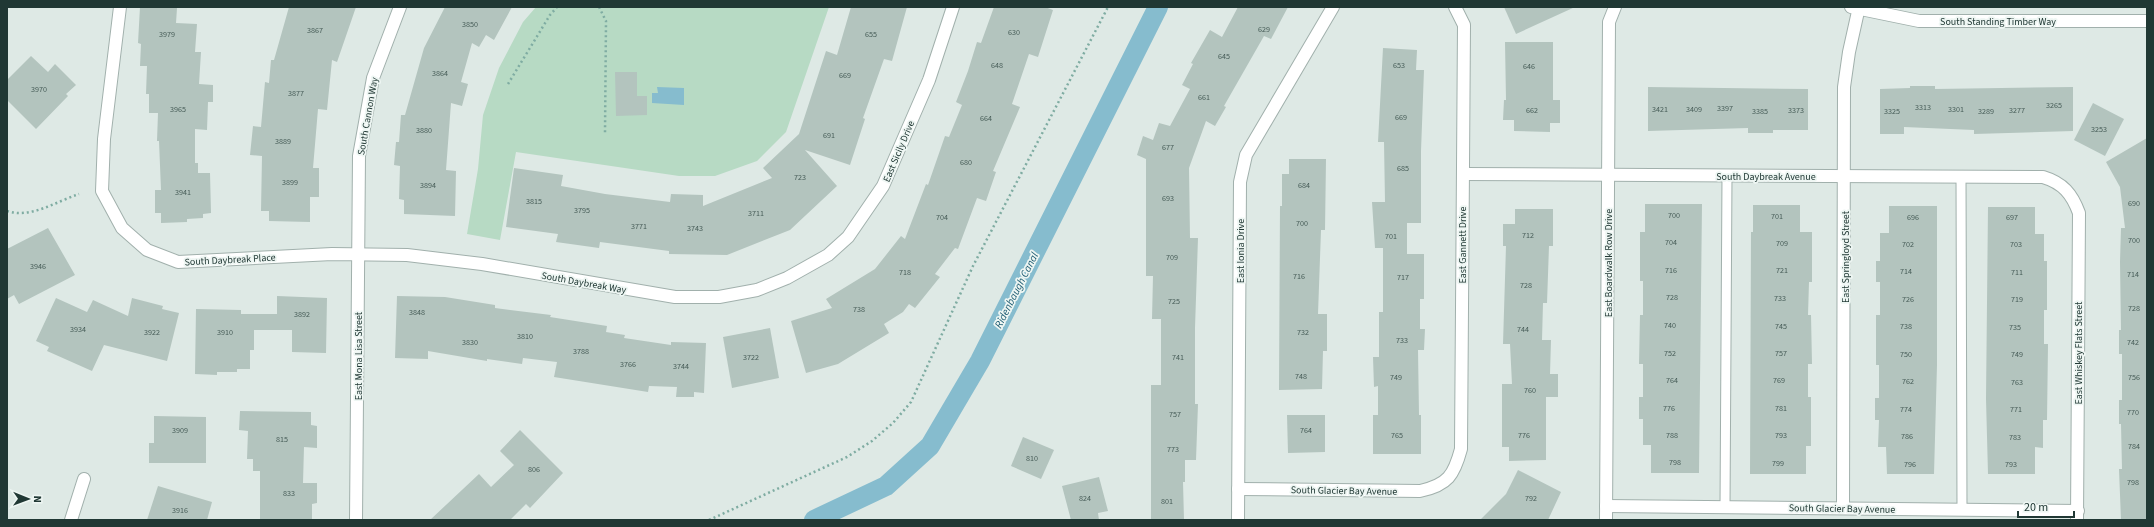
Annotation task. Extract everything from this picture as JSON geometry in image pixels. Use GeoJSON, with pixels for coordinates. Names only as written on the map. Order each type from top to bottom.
{"type":"FeatureCollection","features":[{"type":"Feature","properties":{"kind":"street","name":"South Daybreak Place"},"geometry":{"type":"LineString","coordinates":[[120,7],[104,140],[102,191],[122,228],[147,250],[178,262],[359,254]]}},
{"type":"Feature","properties":{"kind":"street","name":"South Cannon Way"},"geometry":{"type":"LineString","coordinates":[[359,254],[359,156],[373,78],[400,7]]}},
{"type":"Feature","properties":{"kind":"street","name":"East Sicily Drive"},"geometry":{"type":"LineString","coordinates":[[806,269],[828,255],[848,237],[883,186],[929,80],[953,7]]}},
{"type":"Feature","properties":{"kind":"street","name":"East Ionia Drive"},"geometry":{"type":"LineString","coordinates":[[1238,520],[1240,182],[1246,155],[1333,7]]}},
{"type":"Feature","properties":{"kind":"street","name":"East Gannett Drive"},"geometry":{"type":"LineString","coordinates":[[1447,481],[1457,466],[1462,449],[1464,25],[1455,7]]}},
{"type":"Feature","properties":{"kind":"street","name":"East Boardwalk Row Drive"},"geometry":{"type":"LineString","coordinates":[[1606,520],[1610,22],[1615,7]]}},
{"type":"Feature","properties":{"kind":"street","name":"South Standing Timber Way"},"geometry":{"type":"LineString","coordinates":[[1856,8],[1919,21],[2147,21]]}},
{"type":"Feature","properties":{"kind":"street","name":"East Springloyd Street"},"geometry":{"type":"LineString","coordinates":[[1843,508],[1845,176],[1844,88],[1856,8]]}},
{"type":"Feature","properties":{"kind":"street","name":"South Daybreak Avenue"},"geometry":{"type":"LineString","coordinates":[[1463,174],[2043,177],[2056,181],[2066,189]]}},
{"type":"Feature","properties":{"kind":"street","name":"East Whiskey Flats Street"},"geometry":{"type":"LineString","coordinates":[[2066,189],[2074,200],[2079,213],[2078,515]]}},
{"type":"Feature","properties":{"kind":"street","name":"South Daybreak Way"},"geometry":{"type":"LineString","coordinates":[[359,254],[407,255],[482,264],[675,297],[719,297],[757,290],[806,269]]}},
{"type":"Feature","properties":{"kind":"street","name":"East Mona Lisa Street"},"geometry":{"type":"LineString","coordinates":[[356,520],[358,458],[359,254]]}},
{"type":"Feature","properties":{"kind":"street"},"geometry":{"type":"LineString","coordinates":[[71,520],[84,479]]}},
{"type":"Feature","properties":{"kind":"street","name":"South Glacier Bay Avenue"},"geometry":{"type":"LineString","coordinates":[[1238,489],[1420,491],[1434,488],[1447,481]]}},
{"type":"Feature","properties":{"kind":"street","name":"South Glacier Bay Avenue"},"geometry":{"type":"LineString","coordinates":[[1606,506],[1962,510],[2078,515]]}},
{"type":"Feature","properties":{"kind":"lane"},"geometry":{"type":"LineString","coordinates":[[1725,507],[1727,176]]}},
{"type":"Feature","properties":{"kind":"lane"},"geometry":{"type":"LineString","coordinates":[[1961,177],[1962,510]]}},
{"type":"Feature","properties":{"kind":"path"},"geometry":{"type":"LineString","coordinates":[[508,84],[550,15],[557,7]]}},
{"type":"Feature","properties":{"kind":"path"},"geometry":{"type":"LineString","coordinates":[[598,7],[606,21],[604,133]]}},
{"type":"Feature","properties":{"kind":"path"},"geometry":{"type":"LineString","coordinates":[[709,520],[847,457],[872,441],[893,423],[911,402],[973,266],[1108,7]]}},
{"type":"Feature","properties":{"kind":"path"},"geometry":{"type":"LineString","coordinates":[[7,211],[16,213],[29,212],[79,194]]}},
{"type":"Feature","properties":{"kind":"green space"},"geometry":{"type":"Polygon","coordinates":[[[536,7],[829,7],[786,132],[757,161],[715,176],[679,176],[516,152],[500,240],[467,234],[478,169],[483,115],[499,68],[523,22],[536,7]]]}},
{"type":"Feature","properties":{"kind":"water"},"geometry":{"type":"Polygon","coordinates":[[[657,87],[684,88],[684,105],[652,103],[652,93],[658,93],[657,87]]]}},
{"type":"Feature","properties":{"kind":"building"},"geometry":{"type":"Polygon","coordinates":[[[140,7],[177,8],[176,23],[197,24],[195,52],[201,52],[199,84],[213,85],[213,102],[208,102],[207,130],[195,129],[195,163],[198,163],[198,173],[210,173],[211,213],[203,214],[203,218],[187,219],[187,222],[161,223],[161,213],[155,213],[155,190],[161,190],[159,141],[157,141],[158,113],[149,113],[149,94],[146,94],[147,66],[140,66],[141,44],[138,43],[140,7]]]}},
{"type":"Feature","properties":{"kind":"building"},"geometry":{"type":"Polygon","coordinates":[[[289,7],[356,7],[337,62],[332,60],[327,110],[318,109],[313,168],[319,168],[319,197],[310,197],[310,222],[269,221],[269,211],[261,211],[262,156],[250,155],[253,126],[261,127],[265,82],[269,83],[271,60],[274,60],[289,7]]]}},
{"type":"Feature","properties":{"kind":"building"},"geometry":{"type":"Polygon","coordinates":[[[445,7],[512,7],[494,40],[486,35],[479,47],[472,43],[461,82],[468,84],[462,106],[451,103],[446,170],[456,171],[455,216],[404,214],[404,200],[399,199],[400,166],[394,165],[396,142],[399,142],[401,115],[405,115],[424,48],[445,7]]]}},
{"type":"Feature","properties":{"kind":"building"},"geometry":{"type":"Polygon","coordinates":[[[851,7],[907,7],[892,61],[884,59],[863,118],[865,119],[850,165],[805,150],[837,186],[790,230],[727,255],[669,254],[669,251],[600,242],[599,248],[556,242],[558,234],[506,227],[514,168],[563,175],[561,186],[605,194],[670,202],[671,194],[703,195],[703,206],[772,178],[763,168],[799,134],[826,51],[837,55],[851,7]]]}},
{"type":"Feature","properties":{"kind":"building"},"geometry":{"type":"Polygon","coordinates":[[[994,7],[1045,7],[1053,10],[1038,57],[1029,54],[1012,104],[1020,107],[993,171],[996,172],[986,201],[977,198],[958,249],[955,248],[935,274],[940,277],[915,308],[909,304],[903,312],[884,324],[889,333],[838,364],[806,373],[791,321],[832,308],[826,299],[875,269],[901,236],[905,239],[926,184],[928,185],[945,136],[949,137],[962,105],[956,102],[977,42],[981,43],[994,7]]]}},
{"type":"Feature","properties":{"kind":"building"},"geometry":{"type":"Polygon","coordinates":[[[1238,7],[1288,7],[1271,39],[1264,36],[1224,106],[1226,107],[1215,126],[1206,121],[1189,168],[1190,238],[1198,238],[1195,328],[1195,404],[1198,404],[1196,460],[1185,460],[1185,482],[1183,482],[1184,520],[1151,520],[1151,385],[1161,385],[1161,319],[1152,319],[1153,276],[1146,276],[1146,159],[1137,155],[1143,136],[1153,140],[1159,123],[1170,126],[1190,89],[1182,85],[1193,64],[1191,63],[1210,30],[1222,37],[1238,7]]]}},
{"type":"Feature","properties":{"kind":"building"},"geometry":{"type":"Polygon","coordinates":[[[1504,7],[1575,7],[1516,34],[1504,7]]]}},
{"type":"Feature","properties":{"kind":"building"},"geometry":{"type":"Polygon","coordinates":[[[1505,42],[1553,42],[1553,100],[1560,100],[1560,123],[1550,123],[1550,132],[1514,131],[1514,120],[1503,120],[1504,100],[1506,100],[1505,42]]]}},
{"type":"Feature","properties":{"kind":"building"},"geometry":{"type":"Polygon","coordinates":[[[1383,48],[1417,50],[1416,70],[1424,70],[1421,151],[1421,223],[1407,223],[1407,254],[1424,254],[1424,299],[1420,299],[1420,329],[1425,329],[1424,350],[1418,350],[1421,454],[1373,454],[1373,415],[1378,415],[1378,386],[1374,387],[1373,357],[1379,357],[1379,312],[1383,312],[1383,248],[1375,248],[1372,202],[1385,202],[1384,142],[1378,142],[1383,48]]]}},
{"type":"Feature","properties":{"kind":"building"},"geometry":{"type":"Polygon","coordinates":[[[31,56],[48,72],[55,64],[76,85],[66,94],[68,96],[36,129],[7,100],[7,80],[31,56]]]}},
{"type":"Feature","properties":{"kind":"building"},"geometry":{"type":"Polygon","coordinates":[[[615,72],[637,72],[637,96],[647,96],[647,115],[616,116],[615,72]]]}},
{"type":"Feature","properties":{"kind":"building"},"geometry":{"type":"Polygon","coordinates":[[[1910,86],[1935,86],[1935,89],[2073,87],[2073,131],[1974,134],[1974,130],[1904,127],[1904,134],[1880,134],[1880,89],[1910,88],[1910,86]]]}},
{"type":"Feature","properties":{"kind":"building"},"geometry":{"type":"Polygon","coordinates":[[[1648,87],[1808,89],[1808,130],[1773,130],[1773,133],[1748,133],[1748,128],[1648,131],[1648,87]]]}},
{"type":"Feature","properties":{"kind":"building"},"geometry":{"type":"Polygon","coordinates":[[[2093,103],[2124,119],[2105,156],[2074,140],[2093,103]]]}},
{"type":"Feature","properties":{"kind":"building"},"geometry":{"type":"Polygon","coordinates":[[[2147,138],[2147,520],[2121,520],[2119,469],[2122,469],[2119,400],[2122,400],[2122,354],[2119,354],[2119,330],[2121,330],[2121,228],[2125,228],[2120,187],[2106,162],[2147,138]]]}},
{"type":"Feature","properties":{"kind":"building"},"geometry":{"type":"Polygon","coordinates":[[[1289,159],[1326,159],[1325,230],[1321,230],[1318,314],[1327,314],[1327,351],[1323,351],[1322,389],[1279,390],[1280,206],[1282,206],[1282,174],[1289,174],[1289,159]]]}},
{"type":"Feature","properties":{"kind":"building"},"geometry":{"type":"Polygon","coordinates":[[[1645,204],[1702,204],[1699,473],[1651,473],[1651,445],[1643,445],[1643,419],[1639,419],[1639,397],[1643,397],[1643,364],[1639,364],[1640,315],[1643,315],[1643,281],[1640,281],[1640,232],[1645,232],[1645,204]]]}},
{"type":"Feature","properties":{"kind":"building"},"geometry":{"type":"Polygon","coordinates":[[[1753,205],[1800,205],[1800,232],[1812,232],[1812,282],[1809,282],[1808,315],[1811,315],[1812,364],[1808,364],[1808,397],[1811,397],[1811,446],[1806,446],[1806,474],[1750,474],[1751,232],[1753,232],[1753,205]]]}},
{"type":"Feature","properties":{"kind":"building"},"geometry":{"type":"Polygon","coordinates":[[[1889,206],[1937,206],[1937,365],[1934,474],[1887,474],[1886,447],[1878,447],[1879,420],[1875,420],[1875,398],[1879,398],[1879,365],[1876,365],[1876,315],[1880,315],[1880,282],[1876,282],[1876,261],[1880,261],[1880,233],[1889,233],[1889,206]]]}},
{"type":"Feature","properties":{"kind":"building"},"geometry":{"type":"Polygon","coordinates":[[[1988,207],[2035,207],[2035,234],[2044,234],[2044,261],[2047,261],[2047,310],[2044,310],[2044,344],[2048,344],[2047,420],[2043,420],[2043,448],[2035,447],[2035,474],[1988,474],[1986,399],[1988,207]]]}},
{"type":"Feature","properties":{"kind":"building"},"geometry":{"type":"Polygon","coordinates":[[[1515,209],[1553,209],[1553,246],[1549,246],[1547,303],[1543,303],[1542,340],[1551,340],[1550,374],[1558,374],[1558,397],[1546,397],[1546,460],[1509,461],[1509,447],[1502,447],[1502,384],[1512,384],[1510,344],[1503,344],[1506,246],[1503,246],[1503,224],[1515,224],[1515,209]]]}},
{"type":"Feature","properties":{"kind":"building"},"geometry":{"type":"Polygon","coordinates":[[[48,228],[75,275],[19,304],[14,295],[7,299],[7,249],[48,228]]]}},
{"type":"Feature","properties":{"kind":"building"},"geometry":{"type":"Polygon","coordinates":[[[277,296],[327,298],[326,353],[292,352],[292,330],[254,330],[254,350],[250,350],[250,369],[237,369],[237,372],[217,372],[217,375],[195,374],[196,309],[241,310],[241,314],[277,314],[277,296]]]}},
{"type":"Feature","properties":{"kind":"building"},"geometry":{"type":"Polygon","coordinates":[[[397,296],[445,297],[495,305],[495,308],[551,315],[550,317],[607,326],[606,332],[625,335],[624,338],[671,345],[671,342],[706,343],[704,393],[694,392],[694,397],[676,397],[677,387],[649,386],[648,392],[554,377],[557,362],[523,358],[522,364],[487,359],[487,361],[428,351],[428,359],[395,358],[397,296]]]}},
{"type":"Feature","properties":{"kind":"building"},"geometry":{"type":"Polygon","coordinates":[[[56,298],[87,312],[93,300],[128,316],[132,298],[163,306],[162,309],[179,313],[167,361],[104,345],[92,371],[47,351],[49,347],[36,341],[56,298]]]}},
{"type":"Feature","properties":{"kind":"building"},"geometry":{"type":"Polygon","coordinates":[[[770,328],[779,378],[732,388],[723,337],[770,328]]]}},
{"type":"Feature","properties":{"kind":"building"},"geometry":{"type":"Polygon","coordinates":[[[240,411],[311,412],[311,425],[317,426],[317,448],[304,447],[303,483],[317,483],[317,503],[312,504],[312,520],[260,520],[260,471],[253,471],[253,459],[247,459],[248,431],[239,430],[240,411]]]}},
{"type":"Feature","properties":{"kind":"building"},"geometry":{"type":"Polygon","coordinates":[[[1287,415],[1325,415],[1325,452],[1288,453],[1287,415]]]}},
{"type":"Feature","properties":{"kind":"building"},"geometry":{"type":"Polygon","coordinates":[[[154,416],[206,417],[206,463],[149,463],[149,443],[154,443],[154,416]]]}},
{"type":"Feature","properties":{"kind":"building"},"geometry":{"type":"Polygon","coordinates":[[[520,430],[563,473],[530,508],[526,504],[510,520],[430,520],[479,474],[491,487],[514,465],[500,451],[520,430]]]}},
{"type":"Feature","properties":{"kind":"building"},"geometry":{"type":"Polygon","coordinates":[[[1023,437],[1054,450],[1041,479],[1011,466],[1023,437]]]}},
{"type":"Feature","properties":{"kind":"building"},"geometry":{"type":"Polygon","coordinates":[[[1518,470],[1561,492],[1548,520],[1480,520],[1506,494],[1518,470]]]}},
{"type":"Feature","properties":{"kind":"building"},"geometry":{"type":"Polygon","coordinates":[[[1099,477],[1108,511],[1098,513],[1099,520],[1071,520],[1062,486],[1099,477]]]}},
{"type":"Feature","properties":{"kind":"building"},"geometry":{"type":"Polygon","coordinates":[[[158,486],[212,502],[207,520],[147,520],[158,486]]]}},
{"type":"Feature","properties":{"kind":"waterway","name":"Ridenbaugh Canal"},"geometry":{"type":"LineString","coordinates":[[814,520],[886,486],[930,446],[980,361],[1158,7]]}}]}
